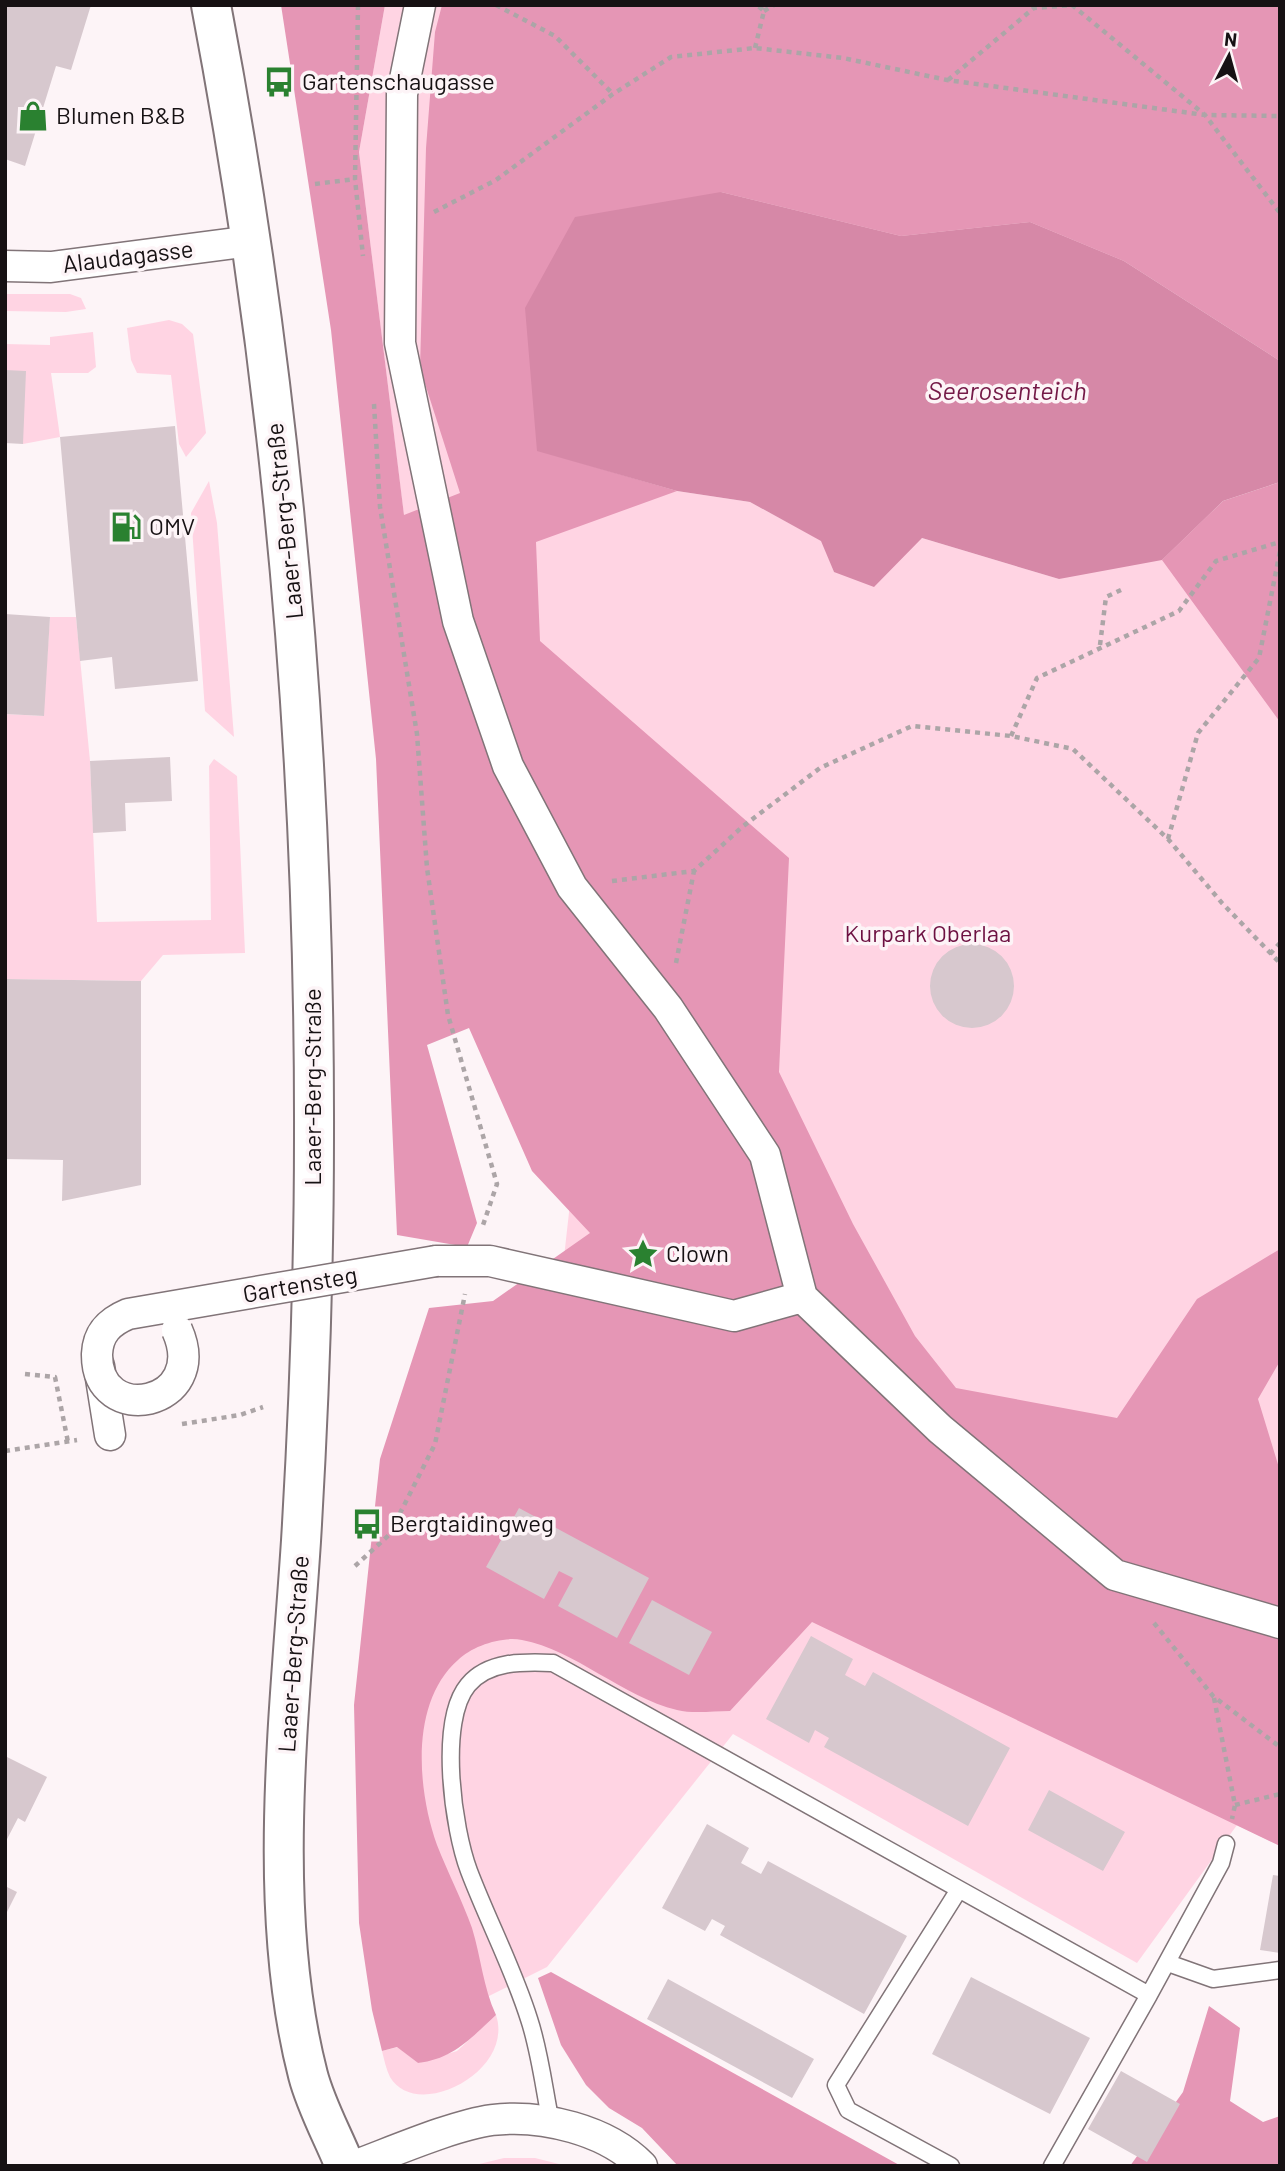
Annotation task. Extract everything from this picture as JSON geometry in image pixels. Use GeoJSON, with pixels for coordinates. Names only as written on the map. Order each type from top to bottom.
{"type":"FeatureCollection","features":[{"type":"Feature","properties":{"kind":"main road","name":"Laaer-Berg-Straße"},"geometry":{"type":"LineString","coordinates":[[211,5],[251,241],[286,516],[299,677],[313,916],[314,1140],[309,1376],[287,1764],[285,1936],[294,2009],[309,2081],[345,2166]]}},
{"type":"Feature","properties":{"kind":"street"},"geometry":{"type":"LineString","coordinates":[[420,5],[402,94],[400,343],[458,621],[508,766],[572,887],[668,1008],[765,1155],[802,1297],[940,1429],[1115,1575],[1280,1623]]}},
{"type":"Feature","properties":{"kind":"street","name":"Alaudagasse"},"geometry":{"type":"LineString","coordinates":[[5,266],[51,267],[251,241]]}},
{"type":"Feature","properties":{"kind":"street","name":"Gartensteg"},"geometry":{"type":"LineString","coordinates":[[110,1435],[99,1364],[106,1328],[122,1314],[143,1313],[163,1318],[177,1330],[182,1341],[184,1364],[172,1388],[162,1396],[138,1400],[126,1399],[106,1387],[98,1364],[99,1340],[115,1320],[128,1314],[436,1261],[490,1261],[562,1275],[734,1316],[802,1297]]}},
{"type":"Feature","properties":{"kind":"street"},"geometry":{"type":"LineString","coordinates":[[354,2166],[490,2120],[551,2123],[590,2133],[628,2151],[642,2166]]}},
{"type":"Feature","properties":{"kind":"lane"},"geometry":{"type":"LineString","coordinates":[[551,2123],[530,2020],[468,1868],[449,1769],[455,1709],[469,1684],[489,1671],[515,1661],[553,1663],[1149,1995]]}},
{"type":"Feature","properties":{"kind":"lane"},"geometry":{"type":"LineString","coordinates":[[1052,2166],[1168,1963],[1222,1863],[1226,1844]]}},
{"type":"Feature","properties":{"kind":"lane"},"geometry":{"type":"LineString","coordinates":[[951,2166],[848,2110],[836,2085],[958,1891]]}},
{"type":"Feature","properties":{"kind":"lane"},"geometry":{"type":"LineString","coordinates":[[1168,1963],[1213,1979],[1280,1970]]}},
{"type":"Feature","properties":{"kind":"path"},"geometry":{"type":"LineString","coordinates":[[358,5],[355,179],[364,268]]}},
{"type":"Feature","properties":{"kind":"path"},"geometry":{"type":"LineString","coordinates":[[496,5],[555,36],[613,94]]}},
{"type":"Feature","properties":{"kind":"path"},"geometry":{"type":"LineString","coordinates":[[757,5],[764,11]]}},
{"type":"Feature","properties":{"kind":"path"},"geometry":{"type":"LineString","coordinates":[[755,48],[764,11],[774,5]]}},
{"type":"Feature","properties":{"kind":"path"},"geometry":{"type":"LineString","coordinates":[[947,80],[1034,8],[1072,5],[1205,115],[1280,213]]}},
{"type":"Feature","properties":{"kind":"path"},"geometry":{"type":"LineString","coordinates":[[400,230],[496,180],[613,94],[671,57],[755,48],[844,58],[947,80],[1205,115],[1280,117]]}},
{"type":"Feature","properties":{"kind":"path"},"geometry":{"type":"LineString","coordinates":[[315,184],[355,179]]}},
{"type":"Feature","properties":{"kind":"path"},"geometry":{"type":"LineString","coordinates":[[355,1566],[389,1535],[435,1444],[471,1261],[497,1184],[448,1015],[427,868],[417,734],[380,507],[374,400]]}},
{"type":"Feature","properties":{"kind":"path"},"geometry":{"type":"LineString","coordinates":[[1011,736],[1037,678],[1179,611],[1216,561],[1280,542]]}},
{"type":"Feature","properties":{"kind":"path"},"geometry":{"type":"LineString","coordinates":[[1168,839],[1198,733],[1259,658],[1280,551]]}},
{"type":"Feature","properties":{"kind":"path"},"geometry":{"type":"LineString","coordinates":[[1100,646],[1106,597],[1121,590]]}},
{"type":"Feature","properties":{"kind":"path"},"geometry":{"type":"LineString","coordinates":[[572,887],[694,871],[742,827],[820,768],[912,726],[1011,736],[1073,749],[1168,839],[1280,963]]}},
{"type":"Feature","properties":{"kind":"path"},"geometry":{"type":"LineString","coordinates":[[668,1008],[694,871]]}},
{"type":"Feature","properties":{"kind":"path"},"geometry":{"type":"LineString","coordinates":[[1270,954],[1280,943]]}},
{"type":"Feature","properties":{"kind":"path"},"geometry":{"type":"LineString","coordinates":[[25,1374],[55,1377],[68,1442]]}},
{"type":"Feature","properties":{"kind":"path"},"geometry":{"type":"LineString","coordinates":[[1115,1575],[1213,1696],[1280,1747]]}},
{"type":"Feature","properties":{"kind":"path"},"geometry":{"type":"LineString","coordinates":[[1213,1696],[1235,1805],[1226,1844]]}},
{"type":"Feature","properties":{"kind":"path"},"geometry":{"type":"LineString","coordinates":[[1235,1805],[1280,1794]]}},
{"type":"Feature","properties":{"kind":"green space","name":"Kurpark Oberlaa"},"geometry":{"type":"Polygon","coordinates":[[[385,5],[1280,5],[1280,361],[1124,261],[677,491],[750,502],[822,541],[834,572],[922,538],[1059,579],[1280,482],[1280,1846],[1237,1825],[1137,1963],[733,1734],[547,1967],[437,2022],[381,1789],[562,1275],[576,1150],[410,565],[359,152],[385,5]]]}},
{"type":"Feature","properties":{"kind":"green space"},"geometry":{"type":"Polygon","coordinates":[[[5,294],[70,294],[81,298],[86,309],[66,312],[5,311],[5,294]]]}},
{"type":"Feature","properties":{"kind":"green space"},"geometry":{"type":"Polygon","coordinates":[[[169,320],[182,324],[193,334],[206,433],[186,457],[179,444],[171,375],[137,373],[131,360],[127,328],[169,320]]]}},
{"type":"Feature","properties":{"kind":"green space"},"geometry":{"type":"Polygon","coordinates":[[[93,332],[96,367],[88,373],[51,373],[60,437],[23,444],[5,370],[5,344],[50,345],[50,337],[93,332]]]}},
{"type":"Feature","properties":{"kind":"green space"},"geometry":{"type":"Polygon","coordinates":[[[209,481],[217,523],[234,737],[205,711],[191,513],[209,481]]]}},
{"type":"Feature","properties":{"kind":"green space"},"geometry":{"type":"Polygon","coordinates":[[[50,617],[76,617],[90,761],[97,922],[211,920],[209,766],[214,759],[237,776],[245,953],[163,955],[141,981],[5,979],[5,714],[43,716],[50,617]]]}},
{"type":"Feature","properties":{"kind":"green space"},"geometry":{"type":"Polygon","coordinates":[[[496,2015],[498,2036],[491,2055],[478,2072],[460,2084],[440,2092],[420,2094],[403,2090],[390,2077],[382,2051],[398,2047],[418,2063],[457,2051],[496,2015]]]}},
{"type":"Feature","properties":{"kind":"green space"},"geometry":{"type":"Polygon","coordinates":[[[504,2158],[535,2158],[567,2166],[471,2166],[504,2158]]]}},
{"type":"Feature","properties":{"kind":"shaded area"},"geometry":{"type":"Polygon","coordinates":[[[281,5],[385,5],[359,152],[404,515],[460,493],[420,368],[426,148],[435,32],[442,5],[1280,5],[1280,361],[1124,261],[1030,222],[901,236],[721,192],[537,450],[677,491],[536,542],[540,641],[789,858],[779,1072],[853,1224],[915,1336],[956,1388],[1117,1418],[1197,1299],[1280,1249],[1280,1361],[1258,1399],[1280,1471],[1280,1846],[812,1622],[730,1711],[683,1711],[657,1704],[542,1645],[514,1639],[497,1641],[479,1646],[464,1655],[442,1678],[425,1722],[422,1747],[422,1773],[430,1823],[472,1928],[488,1994],[496,2015],[461,2046],[430,2061],[418,2063],[397,2047],[382,2051],[372,2010],[359,1923],[354,1705],[380,1459],[429,1308],[493,1301],[590,1233],[532,1171],[469,1028],[427,1045],[477,1223],[467,1247],[397,1235],[376,759],[331,330],[281,5]]]}},
{"type":"Feature","properties":{"kind":"shaded area"},"geometry":{"type":"Polygon","coordinates":[[[1280,482],[1280,722],[1162,560],[1223,501],[1280,482]]]}},
{"type":"Feature","properties":{"kind":"shaded area"},"geometry":{"type":"Polygon","coordinates":[[[551,1972],[901,2166],[678,2166],[642,2128],[609,2108],[586,2085],[561,2045],[538,1978],[551,1972]]]}},
{"type":"Feature","properties":{"kind":"shaded area"},"geometry":{"type":"Polygon","coordinates":[[[1209,2006],[1240,2028],[1230,2101],[1263,2122],[1280,2116],[1280,2166],[1130,2166],[1183,2092],[1209,2006]]]}},
{"type":"Feature","properties":{"kind":"water","name":"Seerosenteich"},"geometry":{"type":"Polygon","coordinates":[[[721,192],[901,236],[1030,222],[1124,261],[1280,361],[1280,482],[1223,501],[1162,560],[1059,579],[922,538],[874,587],[834,572],[821,541],[750,502],[677,491],[537,451],[525,308],[575,217],[721,192]]]}},
{"type":"Feature","properties":{"kind":"building"},"geometry":{"type":"Polygon","coordinates":[[[5,5],[91,5],[71,70],[56,66],[25,166],[5,159],[5,5]]]}},
{"type":"Feature","properties":{"kind":"building"},"geometry":{"type":"Polygon","coordinates":[[[5,370],[26,371],[23,444],[5,443],[5,370]]]}},
{"type":"Feature","properties":{"kind":"building","name":"OMV"},"geometry":{"type":"Polygon","coordinates":[[[175,426],[198,681],[115,689],[112,657],[80,661],[60,437],[175,426]]]}},
{"type":"Feature","properties":{"kind":"building"},"geometry":{"type":"Polygon","coordinates":[[[5,614],[50,617],[44,716],[5,714],[5,614]]]}},
{"type":"Feature","properties":{"kind":"building"},"geometry":{"type":"Polygon","coordinates":[[[170,757],[172,801],[125,803],[126,831],[93,833],[90,761],[170,757]]]}},
{"type":"Feature","properties":{"kind":"building"},"geometry":{"type":"Polygon","coordinates":[[[972,944],[995,951],[1007,963],[1014,986],[1007,1009],[995,1021],[972,1028],[949,1021],[937,1009],[930,986],[937,963],[949,951],[972,944]]]}},
{"type":"Feature","properties":{"kind":"building"},"geometry":{"type":"Polygon","coordinates":[[[5,979],[141,981],[141,1185],[62,1201],[63,1160],[5,1159],[5,979]]]}},
{"type":"Feature","properties":{"kind":"building"},"geometry":{"type":"Polygon","coordinates":[[[519,1508],[649,1578],[617,1638],[558,1606],[573,1578],[559,1571],[544,1599],[486,1567],[519,1508]]]}},
{"type":"Feature","properties":{"kind":"building"},"geometry":{"type":"Polygon","coordinates":[[[652,1600],[712,1632],[689,1675],[629,1643],[652,1600]]]}},
{"type":"Feature","properties":{"kind":"building"},"geometry":{"type":"Polygon","coordinates":[[[811,1636],[853,1659],[845,1675],[865,1686],[873,1672],[1010,1748],[968,1826],[824,1747],[829,1738],[815,1730],[809,1743],[766,1719],[811,1636]]]}},
{"type":"Feature","properties":{"kind":"building"},"geometry":{"type":"Polygon","coordinates":[[[5,1756],[47,1777],[25,1822],[18,1818],[5,1843],[5,1756]]]}},
{"type":"Feature","properties":{"kind":"building"},"geometry":{"type":"Polygon","coordinates":[[[1049,1790],[1125,1832],[1103,1871],[1028,1830],[1049,1790]]]}},
{"type":"Feature","properties":{"kind":"building"},"geometry":{"type":"Polygon","coordinates":[[[707,1824],[749,1848],[741,1863],[761,1874],[768,1861],[907,1936],[864,2014],[720,1935],[725,1926],[712,1919],[705,1931],[662,1908],[707,1824]]]}},
{"type":"Feature","properties":{"kind":"building"},"geometry":{"type":"Polygon","coordinates":[[[1273,1875],[1280,1876],[1280,1953],[1260,1950],[1273,1875]]]}},
{"type":"Feature","properties":{"kind":"building"},"geometry":{"type":"Polygon","coordinates":[[[5,1886],[17,1892],[5,1916],[5,1886]]]}},
{"type":"Feature","properties":{"kind":"building"},"geometry":{"type":"Polygon","coordinates":[[[971,1977],[1090,2038],[1050,2114],[932,2054],[971,1977]]]}},
{"type":"Feature","properties":{"kind":"building"},"geometry":{"type":"Polygon","coordinates":[[[668,1979],[814,2059],[792,2098],[647,2019],[668,1979]]]}},
{"type":"Feature","properties":{"kind":"building"},"geometry":{"type":"Polygon","coordinates":[[[1121,2071],[1180,2104],[1147,2162],[1088,2129],[1121,2071]]]}},
{"type":"Feature","properties":{"kind":"place","name":"Gartenschaugasse"},"geometry":{"type":"Point","coordinates":[279,82]}},
{"type":"Feature","properties":{"kind":"place","name":"Blumen B&B"},"geometry":{"type":"Point","coordinates":[33,116]}},
{"type":"Feature","properties":{"kind":"place","name":"OMV"},"geometry":{"type":"Point","coordinates":[126,527]}},
{"type":"Feature","properties":{"kind":"place","name":"Clown"},"geometry":{"type":"Point","coordinates":[643,1254]}},
{"type":"Feature","properties":{"kind":"place","name":"Bergtaidingweg"},"geometry":{"type":"Point","coordinates":[367,1524]}}]}
